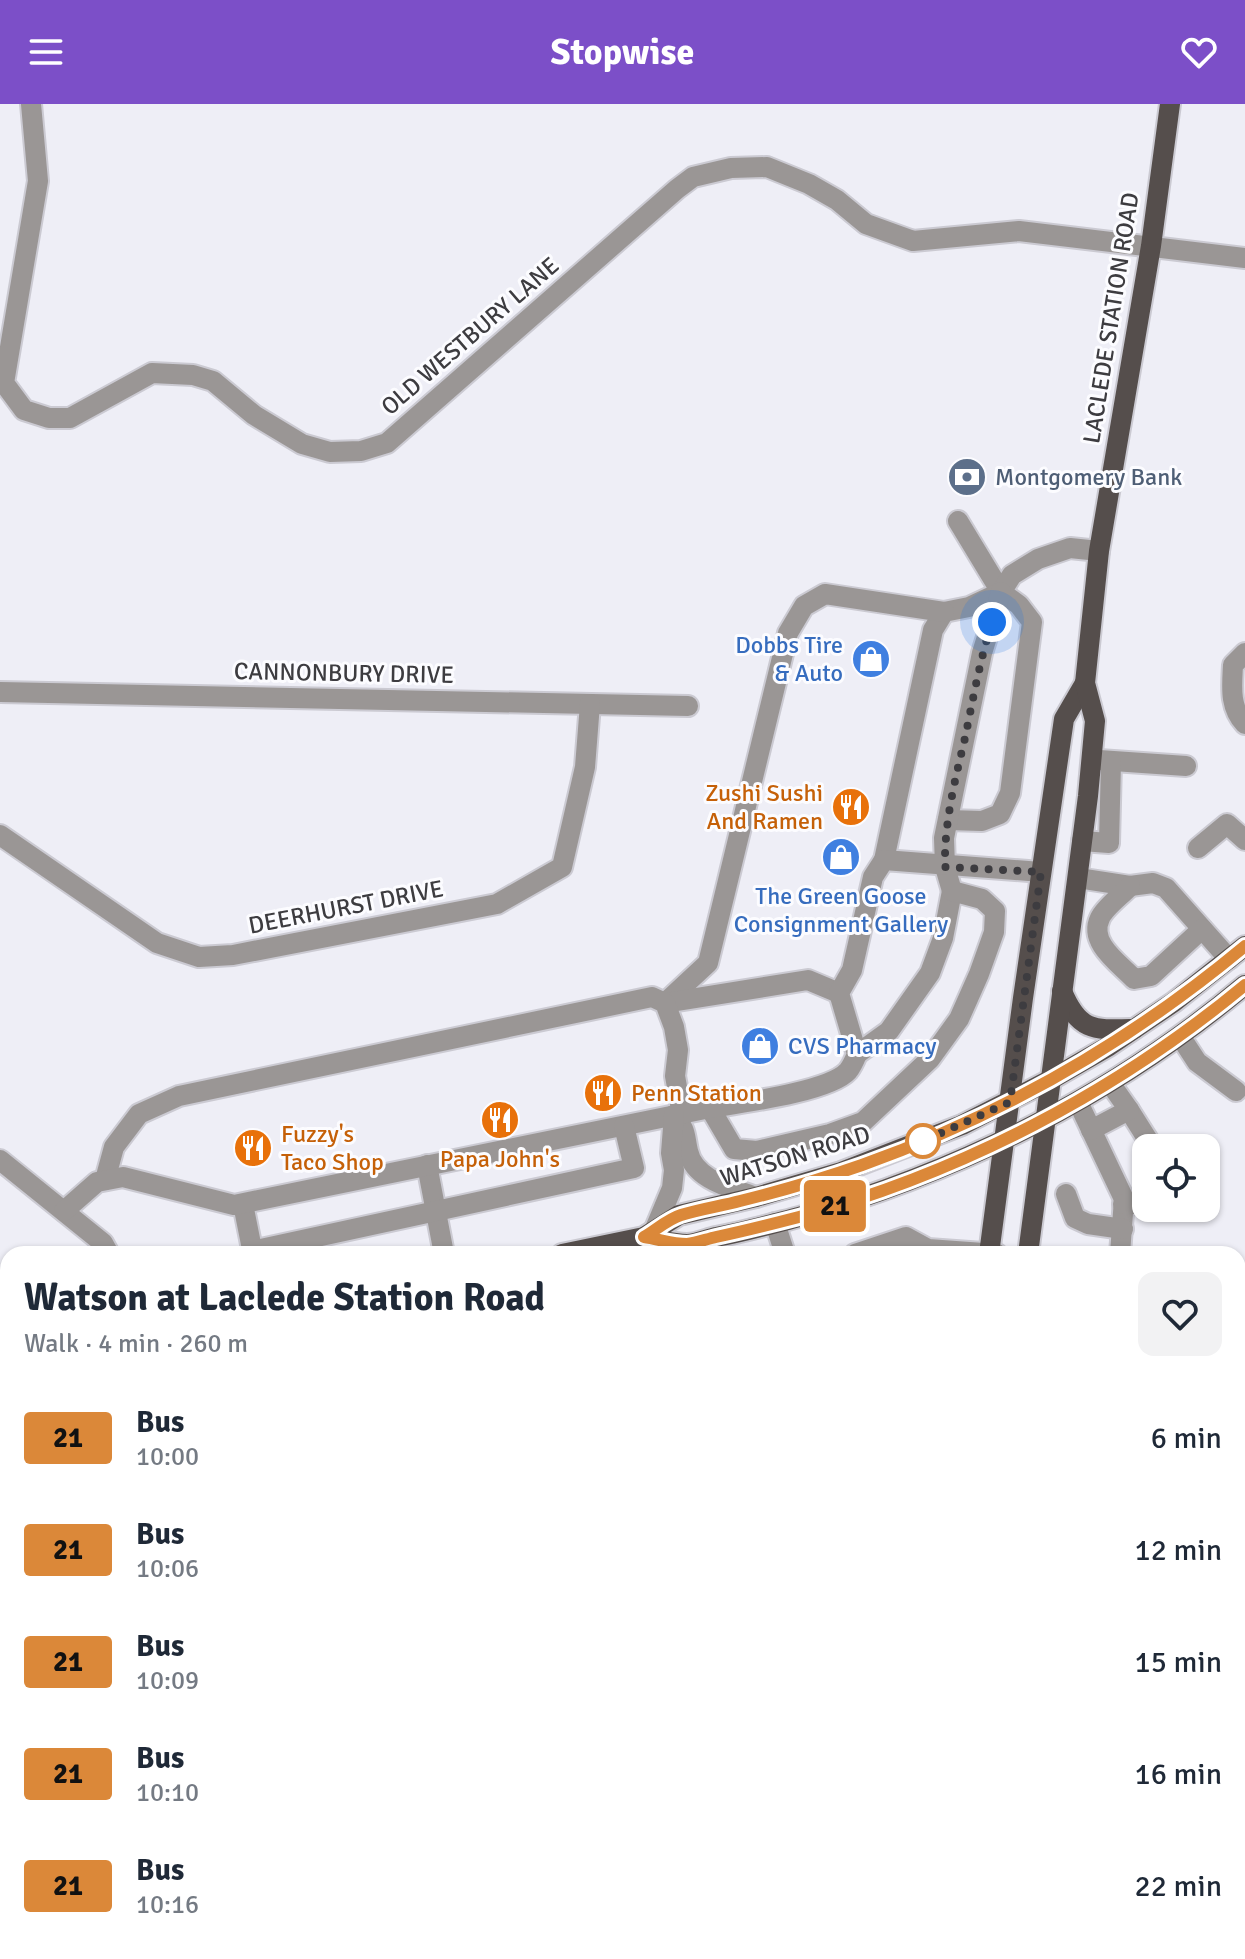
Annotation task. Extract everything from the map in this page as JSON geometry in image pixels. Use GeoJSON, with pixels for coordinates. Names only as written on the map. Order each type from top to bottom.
{"type":"FeatureCollection","features":[{"type":"Feature","properties":{"kind":"main road","name":"LACLEDE STATION ROAD"},"geometry":{"type":"LineString","coordinates":[[1029,1246],[1082,841],[1101,761],[1085,683],[1099,551],[1151,246],[1170,104]]}},
{"type":"Feature","properties":{"kind":"main road","name":"LACLEDE STATION ROAD"},"geometry":{"type":"LineString","coordinates":[[991,1246],[1064,719],[1085,683]]}},
{"type":"Feature","properties":{"kind":"main road","name":"WATSON ROAD"},"geometry":{"type":"LineString","coordinates":[[597,1246],[649,1234],[679,1215],[756,1197],[872,1161],[962,1125],[1050,1080],[1134,1029],[1237,952]]}},
{"type":"Feature","properties":{"kind":"main road","name":"WATSON ROAD"},"geometry":{"type":"LineString","coordinates":[[649,1234],[686,1244],[775,1223],[889,1188],[1004,1140],[1110,1083],[1180,1036],[1245,985]]}},
{"type":"Feature","properties":{"kind":"main road"},"geometry":{"type":"LineString","coordinates":[[1062,991],[1070,1010],[1078,1021],[1087,1026],[1111,1030],[1134,1029]]}},
{"type":"Feature","properties":{"kind":"street","name":"OLD WESTBURY LANE"},"geometry":{"type":"LineString","coordinates":[[31,104],[38,181],[4,383],[24,410],[49,418],[70,418],[152,373],[193,375],[213,381],[254,415],[302,444],[330,452],[346,452],[387,443],[677,189],[693,177],[731,168],[767,167],[809,184],[837,200],[866,224],[913,241],[1019,231],[1245,258]]}},
{"type":"Feature","properties":{"kind":"street"},"geometry":{"type":"LineString","coordinates":[[948,820],[982,821],[1000,814],[1010,793],[1032,622],[1019,605],[1001,592],[958,521]]}},
{"type":"Feature","properties":{"kind":"street"},"geometry":{"type":"LineString","coordinates":[[64,1211],[97,1182],[123,1177],[234,1205],[243,1204],[756,1101],[821,1086],[848,1072],[857,1054],[889,1031],[930,973],[943,938],[952,891],[945,867],[944,838],[982,653],[1001,592],[1012,575],[1038,559],[1070,548],[1099,551]]}},
{"type":"Feature","properties":{"kind":"street"},"geometry":{"type":"LineString","coordinates":[[665,1003],[708,963],[788,633],[804,606],[825,594],[944,612],[969,607],[1001,592]]}},
{"type":"Feature","properties":{"kind":"street"},"geometry":{"type":"LineString","coordinates":[[857,1054],[839,993],[852,970],[873,877],[884,860],[933,630],[944,612]]}},
{"type":"Feature","properties":{"kind":"street"},"geometry":{"type":"LineString","coordinates":[[1245,653],[1233,665],[1232,698],[1245,724]]}},
{"type":"Feature","properties":{"kind":"street","name":"CANNONBURY DRIVE"},"geometry":{"type":"LineString","coordinates":[[0,692],[688,706]]}},
{"type":"Feature","properties":{"kind":"street"},"geometry":{"type":"LineString","coordinates":[[1245,694],[1245,704]]}},
{"type":"Feature","properties":{"kind":"street","name":"DEERHURST DRIVE"},"geometry":{"type":"LineString","coordinates":[[0,835],[157,943],[199,957],[233,955],[497,904],[562,867],[585,767],[590,704]]}},
{"type":"Feature","properties":{"kind":"street"},"geometry":{"type":"LineString","coordinates":[[1101,761],[1186,766]]}},
{"type":"Feature","properties":{"kind":"street"},"geometry":{"type":"LineString","coordinates":[[1198,848],[1227,824],[1245,840]]}},
{"type":"Feature","properties":{"kind":"street"},"geometry":{"type":"LineString","coordinates":[[884,860],[1041,872]]}},
{"type":"Feature","properties":{"kind":"street"},"geometry":{"type":"LineString","coordinates":[[1078,878],[1130,886],[1153,883],[1166,888],[1202,929],[1237,952]]}},
{"type":"Feature","properties":{"kind":"street"},"geometry":{"type":"LineString","coordinates":[[1130,886],[1100,916],[1097,933],[1100,944],[1134,979],[1151,976],[1202,929]]}},
{"type":"Feature","properties":{"kind":"street"},"geometry":{"type":"LineString","coordinates":[[710,1108],[734,1149],[757,1151],[830,1134],[863,1122],[930,1059],[959,1019],[979,974],[994,932],[995,911],[982,899],[952,891]]}},
{"type":"Feature","properties":{"kind":"street"},"geometry":{"type":"LineString","coordinates":[[105,1180],[114,1147],[139,1114],[179,1096],[652,997],[665,1003],[808,980],[839,993]]}},
{"type":"Feature","properties":{"kind":"street"},"geometry":{"type":"LineString","coordinates":[[649,1234],[672,1188],[674,1170],[671,1153],[678,1115],[675,1076],[678,1050],[665,1003]]}},
{"type":"Feature","properties":{"kind":"street"},"geometry":{"type":"LineString","coordinates":[[1180,1036],[1197,1062],[1236,1091]]}},
{"type":"Feature","properties":{"kind":"street"},"geometry":{"type":"LineString","coordinates":[[1110,1083],[1144,1134]]}},
{"type":"Feature","properties":{"kind":"street"},"geometry":{"type":"LineString","coordinates":[[1078,1102],[1124,1199],[1121,1246]]}},
{"type":"Feature","properties":{"kind":"street"},"geometry":{"type":"LineString","coordinates":[[1091,1130],[1129,1110]]}},
{"type":"Feature","properties":{"kind":"street"},"geometry":{"type":"LineString","coordinates":[[678,1115],[687,1136],[688,1154],[704,1175],[756,1197]]}},
{"type":"Feature","properties":{"kind":"street"},"geometry":{"type":"LineString","coordinates":[[279,1246],[634,1168],[624,1126]]}},
{"type":"Feature","properties":{"kind":"street"},"geometry":{"type":"LineString","coordinates":[[427,1165],[443,1246]]}},
{"type":"Feature","properties":{"kind":"street"},"geometry":{"type":"LineString","coordinates":[[4,1171],[64,1211],[105,1246]]}},
{"type":"Feature","properties":{"kind":"street"},"geometry":{"type":"LineString","coordinates":[[1066,1194],[1075,1218],[1088,1224],[1123,1229]]}},
{"type":"Feature","properties":{"kind":"street"},"geometry":{"type":"LineString","coordinates":[[243,1204],[251,1246]]}},
{"type":"Feature","properties":{"kind":"street"},"geometry":{"type":"LineString","coordinates":[[1123,1204],[1132,1204]]}},
{"type":"Feature","properties":{"kind":"street"},"geometry":{"type":"LineString","coordinates":[[775,1223],[782,1246]]}},
{"type":"Feature","properties":{"kind":"street"},"geometry":{"type":"LineString","coordinates":[[879,1246],[906,1237],[920,1246]]}},
{"type":"Feature","properties":{"kind":"bus line","name":"21"},"geometry":{"type":"LineString","coordinates":[[1245,946],[1174,1002],[1109,1046],[1010,1102],[962,1125],[841,1172],[679,1215],[644,1237],[686,1244],[767,1225],[847,1202],[965,1158],[1110,1083],[1180,1036],[1245,985]]}},
{"type":"Feature","properties":{"kind":"place","name":"Montgomery Bank"},"geometry":{"type":"Point","coordinates":[967,477]}},
{"type":"Feature","properties":{"kind":"place","name":"Dobbs Tire & Auto"},"geometry":{"type":"Point","coordinates":[871,659]}},
{"type":"Feature","properties":{"kind":"place","name":"Zushi Sushi And Ramen"},"geometry":{"type":"Point","coordinates":[851,807]}},
{"type":"Feature","properties":{"kind":"place","name":"The Green Goose Consignment Gallery"},"geometry":{"type":"Point","coordinates":[841,857]}},
{"type":"Feature","properties":{"kind":"place","name":"CVS Pharmacy"},"geometry":{"type":"Point","coordinates":[760,1046]}},
{"type":"Feature","properties":{"kind":"place","name":"Penn Station"},"geometry":{"type":"Point","coordinates":[603,1093]}},
{"type":"Feature","properties":{"kind":"place","name":"Papa John's"},"geometry":{"type":"Point","coordinates":[500,1120]}},
{"type":"Feature","properties":{"kind":"place","name":"Fuzzy's Taco Shop"},"geometry":{"type":"Point","coordinates":[253,1148]}},
{"type":"Feature","properties":{"kind":"route"},"geometry":{"type":"LineString","coordinates":[[923,1141],[919,1143],[1010,1102],[1041,872],[945,867],[944,838],[982,653],[992,622]]}}]}
